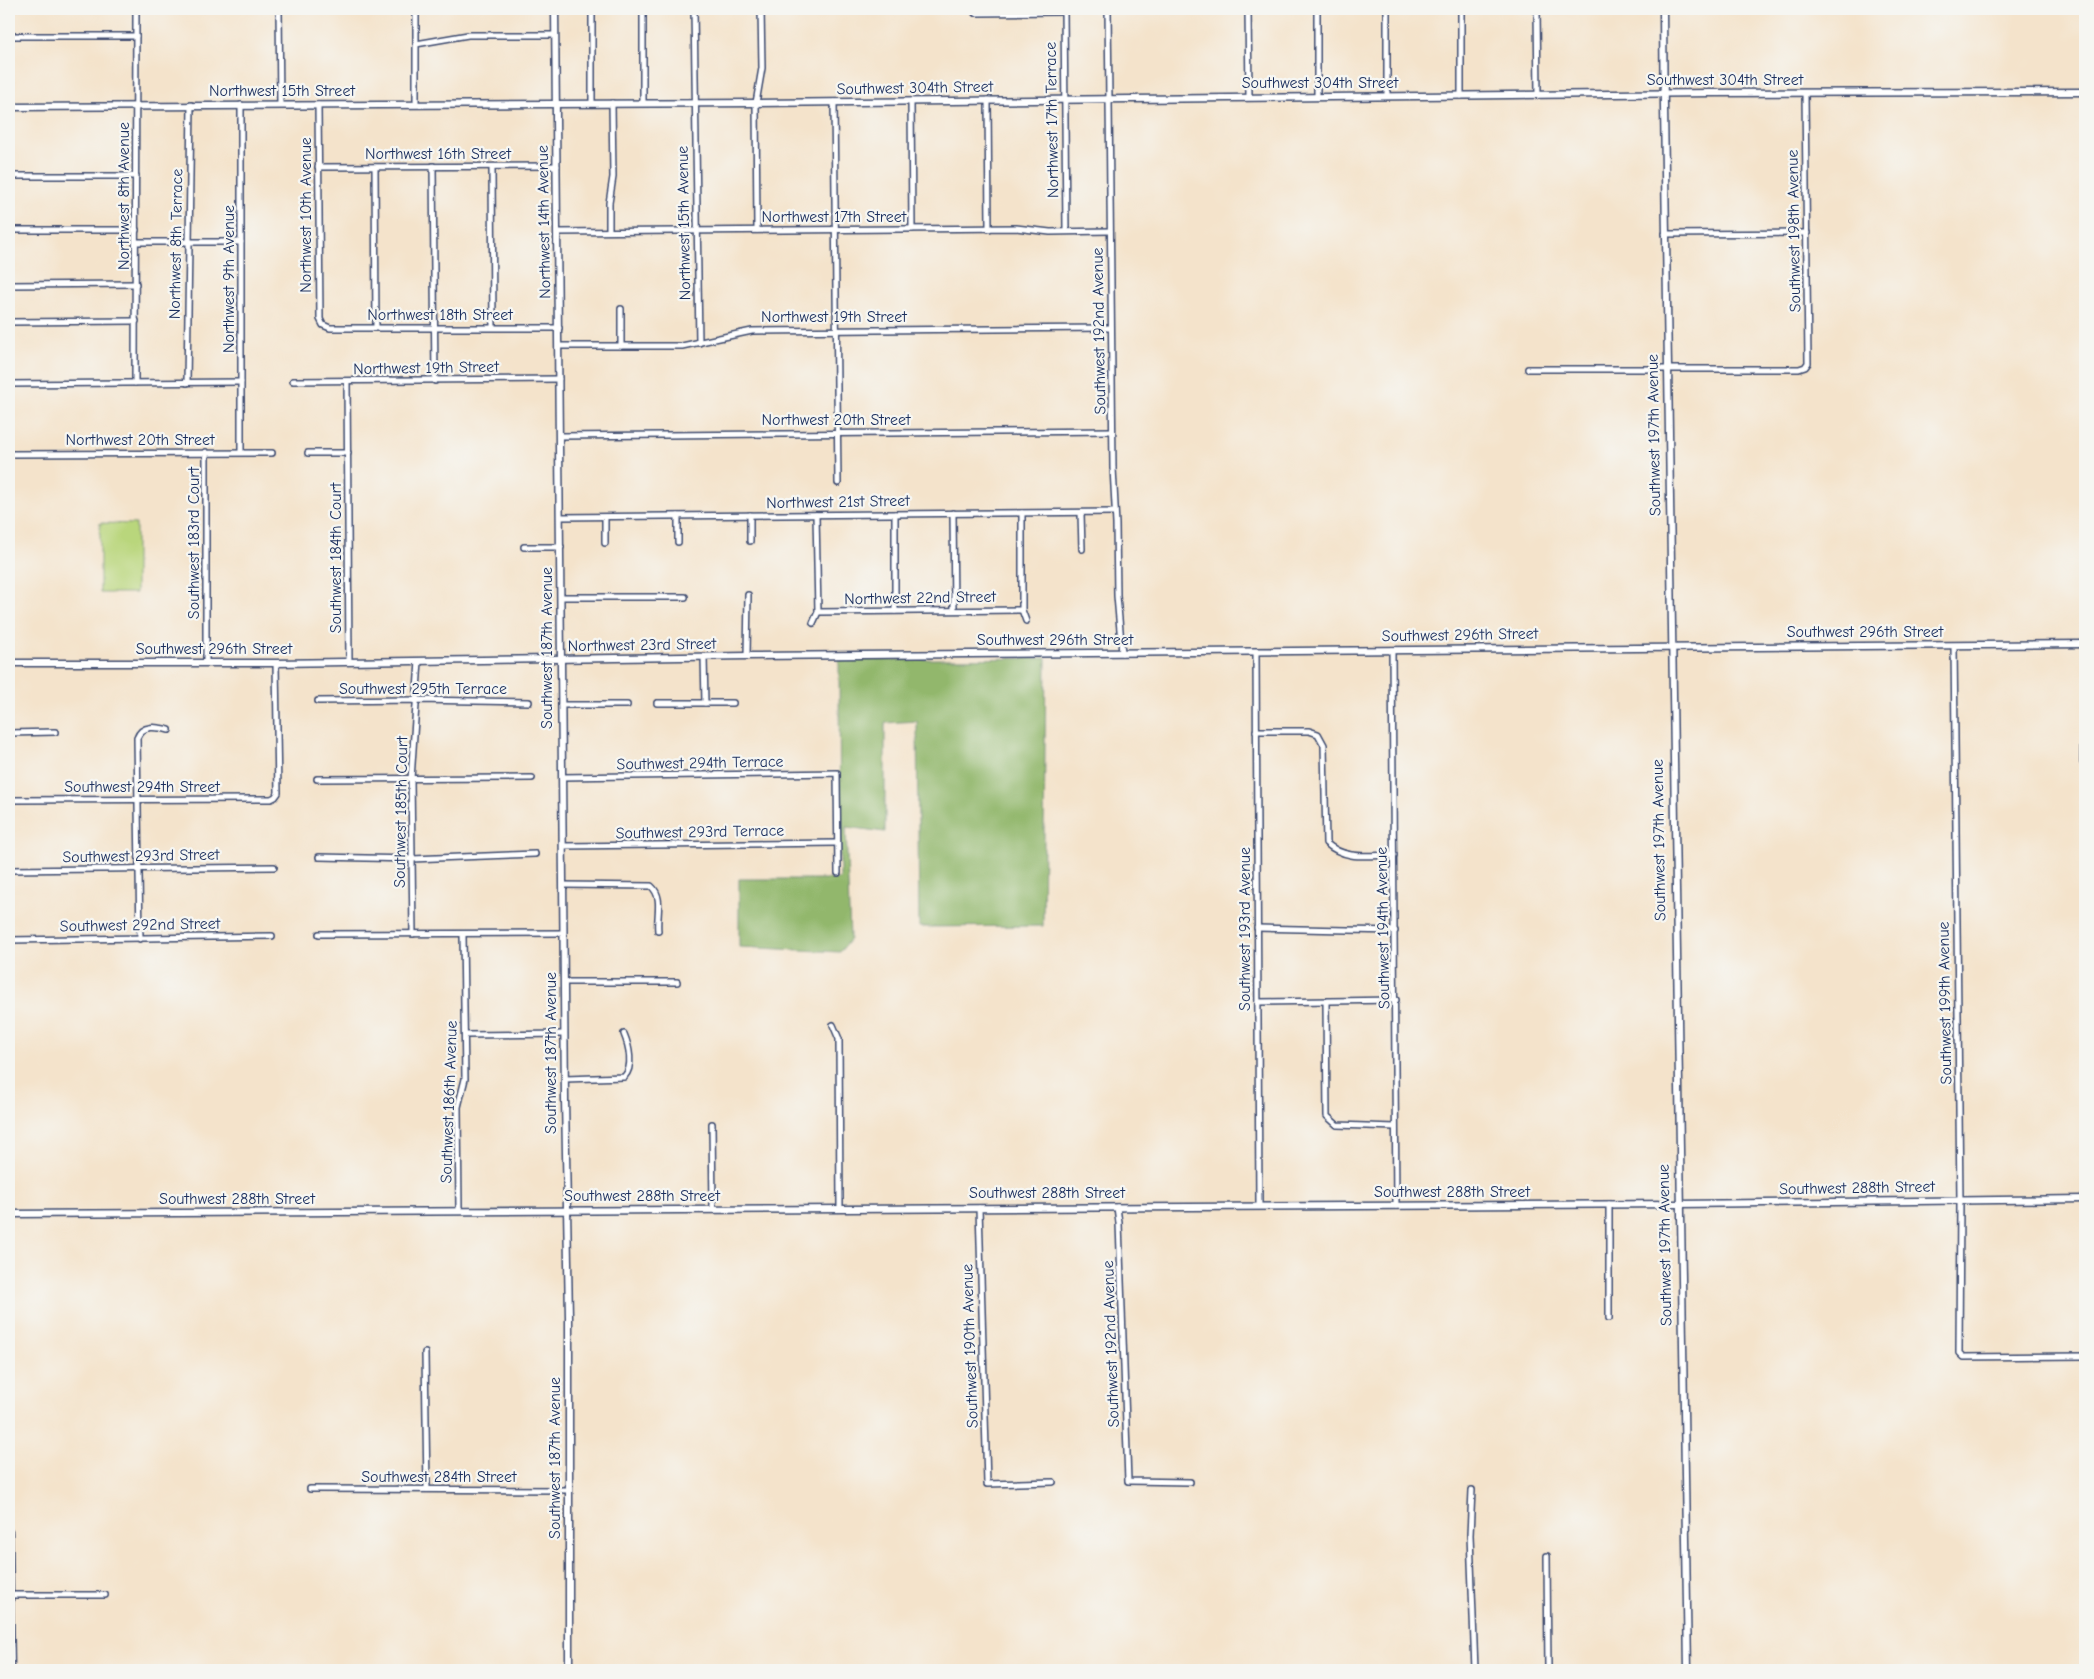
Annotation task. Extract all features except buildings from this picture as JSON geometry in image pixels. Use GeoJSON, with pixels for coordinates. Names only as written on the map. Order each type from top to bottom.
{"type":"FeatureCollection","features":[{"type":"Feature","properties":{"kind":"street","name":"Northwest 8th Avenue"},"geometry":{"type":"LineString","coordinates":[[135,383],[136,9]]}},
{"type":"Feature","properties":{"kind":"street"},"geometry":{"type":"LineString","coordinates":[[279,9],[280,105]]}},
{"type":"Feature","properties":{"kind":"street"},"geometry":{"type":"LineString","coordinates":[[416,9],[416,104]]}},
{"type":"Feature","properties":{"kind":"street","name":"Northwest 14th Avenue"},"geometry":{"type":"LineString","coordinates":[[555,9],[560,436]]}},
{"type":"Feature","properties":{"kind":"street"},"geometry":{"type":"LineString","coordinates":[[592,9],[592,103]]}},
{"type":"Feature","properties":{"kind":"street"},"geometry":{"type":"LineString","coordinates":[[643,9],[643,103]]}},
{"type":"Feature","properties":{"kind":"street","name":"Northwest 15th Avenue"},"geometry":{"type":"LineString","coordinates":[[694,9],[699,343]]}},
{"type":"Feature","properties":{"kind":"street"},"geometry":{"type":"LineString","coordinates":[[757,230],[756,103],[762,68],[762,9]]}},
{"type":"Feature","properties":{"kind":"street","name":"Southwest 192nd Avenue"},"geometry":{"type":"LineString","coordinates":[[1108,9],[1112,431],[1116,512],[1117,596],[1122,653]]}},
{"type":"Feature","properties":{"kind":"street"},"geometry":{"type":"LineString","coordinates":[[1248,9],[1249,97]]}},
{"type":"Feature","properties":{"kind":"street"},"geometry":{"type":"LineString","coordinates":[[1317,9],[1318,97]]}},
{"type":"Feature","properties":{"kind":"street"},"geometry":{"type":"LineString","coordinates":[[1386,9],[1387,96]]}},
{"type":"Feature","properties":{"kind":"street"},"geometry":{"type":"LineString","coordinates":[[1461,9],[1461,96]]}},
{"type":"Feature","properties":{"kind":"street"},"geometry":{"type":"LineString","coordinates":[[1537,9],[1538,95]]}},
{"type":"Feature","properties":{"kind":"street","name":"Southwest 197th Avenue"},"geometry":{"type":"LineString","coordinates":[[1663,9],[1670,647],[1688,1670]]}},
{"type":"Feature","properties":{"kind":"street"},"geometry":{"type":"LineString","coordinates":[[975,13],[1064,10]]}},
{"type":"Feature","properties":{"kind":"street","name":"Northwest 17th Terrace"},"geometry":{"type":"LineString","coordinates":[[1064,10],[1066,231]]}},
{"type":"Feature","properties":{"kind":"street"},"geometry":{"type":"LineString","coordinates":[[416,44],[468,35],[554,35]]}},
{"type":"Feature","properties":{"kind":"street"},"geometry":{"type":"LineString","coordinates":[[9,36],[136,36]]}},
{"type":"Feature","properties":{"kind":"street","name":"Southwest 304th Street"},"geometry":{"type":"LineString","coordinates":[[555,104],[1249,97],[2085,92]]}},
{"type":"Feature","properties":{"kind":"street","name":"Southwest 198th Avenue"},"geometry":{"type":"LineString","coordinates":[[1667,370],[1799,369],[1808,363],[1805,93]]}},
{"type":"Feature","properties":{"kind":"street"},"geometry":{"type":"LineString","coordinates":[[988,100],[989,229]]}},
{"type":"Feature","properties":{"kind":"street"},"geometry":{"type":"LineString","coordinates":[[911,101],[912,229]]}},
{"type":"Feature","properties":{"kind":"street"},"geometry":{"type":"LineString","coordinates":[[834,102],[838,483]]}},
{"type":"Feature","properties":{"kind":"street"},"geometry":{"type":"LineString","coordinates":[[609,231],[609,203],[613,177],[612,103]]}},
{"type":"Feature","properties":{"kind":"street","name":"Northwest 15th Street"},"geometry":{"type":"LineString","coordinates":[[9,107],[555,104]]}},
{"type":"Feature","properties":{"kind":"street","name":"Northwest 8th Terrace"},"geometry":{"type":"LineString","coordinates":[[187,383],[191,105]]}},
{"type":"Feature","properties":{"kind":"street","name":"Northwest 9th Avenue"},"geometry":{"type":"LineString","coordinates":[[241,105],[241,452]]}},
{"type":"Feature","properties":{"kind":"street","name":"Northwest 10th Avenue"},"geometry":{"type":"LineString","coordinates":[[318,105],[320,319],[323,325]]}},
{"type":"Feature","properties":{"kind":"street"},"geometry":{"type":"LineString","coordinates":[[433,166],[435,381]]}},
{"type":"Feature","properties":{"kind":"street","name":"Northwest 16th Street"},"geometry":{"type":"LineString","coordinates":[[318,167],[557,166]]}},
{"type":"Feature","properties":{"kind":"street"},"geometry":{"type":"LineString","coordinates":[[375,167],[376,327]]}},
{"type":"Feature","properties":{"kind":"street"},"geometry":{"type":"LineString","coordinates":[[492,167],[493,327]]}},
{"type":"Feature","properties":{"kind":"street"},"geometry":{"type":"LineString","coordinates":[[9,176],[136,176]]}},
{"type":"Feature","properties":{"kind":"street","name":"Northwest 17th Street"},"geometry":{"type":"LineString","coordinates":[[558,232],[912,229],[1110,231]]}},
{"type":"Feature","properties":{"kind":"street"},"geometry":{"type":"LineString","coordinates":[[9,230],[136,230]]}},
{"type":"Feature","properties":{"kind":"street"},"geometry":{"type":"LineString","coordinates":[[1665,234],[1807,233]]}},
{"type":"Feature","properties":{"kind":"street"},"geometry":{"type":"LineString","coordinates":[[136,242],[241,242]]}},
{"type":"Feature","properties":{"kind":"street"},"geometry":{"type":"LineString","coordinates":[[9,285],[136,284]]}},
{"type":"Feature","properties":{"kind":"street"},"geometry":{"type":"LineString","coordinates":[[621,309],[621,346]]}},
{"type":"Feature","properties":{"kind":"street"},"geometry":{"type":"LineString","coordinates":[[9,322],[136,321]]}},
{"type":"Feature","properties":{"kind":"street","name":"Northwest 18th Street"},"geometry":{"type":"LineString","coordinates":[[323,325],[330,328],[559,328]]}},
{"type":"Feature","properties":{"kind":"street","name":"Northwest 19th Street"},"geometry":{"type":"LineString","coordinates":[[559,346],[682,346],[752,331],[1111,328]]}},
{"type":"Feature","properties":{"kind":"street"},"geometry":{"type":"LineString","coordinates":[[1528,370],[1667,370]]}},
{"type":"Feature","properties":{"kind":"street","name":"Northwest 19th Street"},"geometry":{"type":"LineString","coordinates":[[293,381],[559,379]]}},
{"type":"Feature","properties":{"kind":"street","name":"Southwest 184th Court"},"geometry":{"type":"LineString","coordinates":[[347,381],[348,662]]}},
{"type":"Feature","properties":{"kind":"street"},"geometry":{"type":"LineString","coordinates":[[9,384],[241,382]]}},
{"type":"Feature","properties":{"kind":"street","name":"Northwest 20th Street"},"geometry":{"type":"LineString","coordinates":[[560,436],[1112,431]]}},
{"type":"Feature","properties":{"kind":"street","name":"Southwest 187th Avenue"},"geometry":{"type":"LineString","coordinates":[[560,436],[564,1034],[569,1317],[569,1670]]}},
{"type":"Feature","properties":{"kind":"street","name":"Southwest 183rd Court"},"geometry":{"type":"LineString","coordinates":[[206,452],[206,663]]}},
{"type":"Feature","properties":{"kind":"street","name":"Northwest 20th Street"},"geometry":{"type":"LineString","coordinates":[[9,454],[272,453]]}},
{"type":"Feature","properties":{"kind":"street"},"geometry":{"type":"LineString","coordinates":[[308,453],[348,453]]}},
{"type":"Feature","properties":{"kind":"street","name":"Northwest 21st Street"},"geometry":{"type":"LineString","coordinates":[[560,517],[1116,512]]}},
{"type":"Feature","properties":{"kind":"street"},"geometry":{"type":"LineString","coordinates":[[953,513],[954,610]]}},
{"type":"Feature","properties":{"kind":"street"},"geometry":{"type":"LineString","coordinates":[[1022,513],[1022,610],[1026,621]]}},
{"type":"Feature","properties":{"kind":"street"},"geometry":{"type":"LineString","coordinates":[[1081,513],[1082,549]]}},
{"type":"Feature","properties":{"kind":"street"},"geometry":{"type":"LineString","coordinates":[[895,514],[895,611]]}},
{"type":"Feature","properties":{"kind":"street"},"geometry":{"type":"LineString","coordinates":[[750,515],[750,541]]}},
{"type":"Feature","properties":{"kind":"street"},"geometry":{"type":"LineString","coordinates":[[813,623],[818,612],[816,515]]}},
{"type":"Feature","properties":{"kind":"street"},"geometry":{"type":"LineString","coordinates":[[678,516],[678,542]]}},
{"type":"Feature","properties":{"kind":"street"},"geometry":{"type":"LineString","coordinates":[[605,517],[605,542]]}},
{"type":"Feature","properties":{"kind":"street"},"geometry":{"type":"LineString","coordinates":[[524,547],[560,547]]}},
{"type":"Feature","properties":{"kind":"street"},"geometry":{"type":"LineString","coordinates":[[747,656],[748,595]]}},
{"type":"Feature","properties":{"kind":"street"},"geometry":{"type":"LineString","coordinates":[[561,597],[685,598]]}},
{"type":"Feature","properties":{"kind":"street","name":"Northwest 22nd Street"},"geometry":{"type":"LineString","coordinates":[[818,612],[1022,610]]}},
{"type":"Feature","properties":{"kind":"street","name":"Southwest 296th Street"},"geometry":{"type":"LineString","coordinates":[[835,656],[2085,644]]}},
{"type":"Feature","properties":{"kind":"street","name":"Southwest 199th Avenue"},"geometry":{"type":"LineString","coordinates":[[1954,646],[1960,1201],[1958,1353],[1963,1357],[2085,1356]]}},
{"type":"Feature","properties":{"kind":"street","name":"Southwest 194th Avenue"},"geometry":{"type":"LineString","coordinates":[[1392,650],[1396,1206]]}},
{"type":"Feature","properties":{"kind":"street","name":"Southwest 193rd Avenue"},"geometry":{"type":"LineString","coordinates":[[1256,652],[1259,1206]]}},
{"type":"Feature","properties":{"kind":"street"},"geometry":{"type":"LineString","coordinates":[[2083,762],[2085,653]]}},
{"type":"Feature","properties":{"kind":"street","name":"Northwest 23rd Street"},"geometry":{"type":"LineString","coordinates":[[419,661],[835,656]]}},
{"type":"Feature","properties":{"kind":"street"},"geometry":{"type":"LineString","coordinates":[[704,657],[705,703]]}},
{"type":"Feature","properties":{"kind":"street","name":"Southwest 296th Street"},"geometry":{"type":"LineString","coordinates":[[9,663],[419,661]]}},
{"type":"Feature","properties":{"kind":"street","name":"Southwest 185th Court"},"geometry":{"type":"LineString","coordinates":[[413,934],[411,779],[418,700],[419,661]]}},
{"type":"Feature","properties":{"kind":"street","name":"Southwest 294th Street"},"geometry":{"type":"LineString","coordinates":[[9,800],[271,799],[275,797],[278,793],[276,663]]}},
{"type":"Feature","properties":{"kind":"street","name":"Southwest 295th Terrace"},"geometry":{"type":"LineString","coordinates":[[318,701],[529,702]]}},
{"type":"Feature","properties":{"kind":"street"},"geometry":{"type":"LineString","coordinates":[[657,703],[733,703]]}},
{"type":"Feature","properties":{"kind":"street"},"geometry":{"type":"LineString","coordinates":[[561,705],[627,705]]}},
{"type":"Feature","properties":{"kind":"street"},"geometry":{"type":"LineString","coordinates":[[140,938],[137,743],[139,733],[146,728],[169,730]]}},
{"type":"Feature","properties":{"kind":"street"},"geometry":{"type":"LineString","coordinates":[[1256,731],[1309,732],[1318,734],[1324,745],[1326,843],[1336,852],[1348,855],[1394,855]]}},
{"type":"Feature","properties":{"kind":"street"},"geometry":{"type":"LineString","coordinates":[[9,732],[55,732]]}},
{"type":"Feature","properties":{"kind":"street","name":"Southwest 294th Terrace"},"geometry":{"type":"LineString","coordinates":[[562,777],[837,773],[837,843]]}},
{"type":"Feature","properties":{"kind":"street"},"geometry":{"type":"LineString","coordinates":[[317,779],[532,778]]}},
{"type":"Feature","properties":{"kind":"street"},"geometry":{"type":"LineString","coordinates":[[837,843],[838,873]]}},
{"type":"Feature","properties":{"kind":"street","name":"Southwest 293rd Terrace"},"geometry":{"type":"LineString","coordinates":[[563,846],[837,843]]}},
{"type":"Feature","properties":{"kind":"street"},"geometry":{"type":"LineString","coordinates":[[319,857],[412,859],[535,854]]}},
{"type":"Feature","properties":{"kind":"street","name":"Southwest 293rd Street"},"geometry":{"type":"LineString","coordinates":[[9,870],[274,867]]}},
{"type":"Feature","properties":{"kind":"street"},"geometry":{"type":"LineString","coordinates":[[563,885],[646,884],[654,888],[658,896],[658,931]]}},
{"type":"Feature","properties":{"kind":"street"},"geometry":{"type":"LineString","coordinates":[[1257,928],[1395,931]]}},
{"type":"Feature","properties":{"kind":"street"},"geometry":{"type":"LineString","coordinates":[[318,934],[563,933]]}},
{"type":"Feature","properties":{"kind":"street","name":"Southwest 186th Avenue"},"geometry":{"type":"LineString","coordinates":[[459,1211],[458,1107],[465,1079],[463,934]]}},
{"type":"Feature","properties":{"kind":"street","name":"Southwest 292nd Street"},"geometry":{"type":"LineString","coordinates":[[9,940],[272,936]]}},
{"type":"Feature","properties":{"kind":"street"},"geometry":{"type":"LineString","coordinates":[[564,982],[677,982]]}},
{"type":"Feature","properties":{"kind":"street"},"geometry":{"type":"LineString","coordinates":[[1258,1002],[1396,1000]]}},
{"type":"Feature","properties":{"kind":"street"},"geometry":{"type":"LineString","coordinates":[[1326,1002],[1327,1116],[1336,1125],[1395,1127]]}},
{"type":"Feature","properties":{"kind":"street"},"geometry":{"type":"LineString","coordinates":[[833,1025],[839,1039],[840,1209]]}},
{"type":"Feature","properties":{"kind":"street"},"geometry":{"type":"LineString","coordinates":[[465,1035],[564,1034]]}},
{"type":"Feature","properties":{"kind":"street"},"geometry":{"type":"LineString","coordinates":[[565,1079],[624,1077],[629,1068],[628,1046],[624,1034]]}},
{"type":"Feature","properties":{"kind":"street"},"geometry":{"type":"LineString","coordinates":[[712,1124],[713,1209]]}},
{"type":"Feature","properties":{"kind":"street","name":"Southwest 288th Street"},"geometry":{"type":"LineString","coordinates":[[9,1214],[1679,1204],[2085,1199]]}},
{"type":"Feature","properties":{"kind":"street"},"geometry":{"type":"LineString","coordinates":[[1609,1204],[1609,1318]]}},
{"type":"Feature","properties":{"kind":"street","name":"Southwest 192nd Avenue"},"geometry":{"type":"LineString","coordinates":[[1117,1207],[1128,1481],[1190,1482]]}},
{"type":"Feature","properties":{"kind":"street","name":"Southwest 190th Avenue"},"geometry":{"type":"LineString","coordinates":[[979,1208],[987,1484],[1053,1482]]}},
{"type":"Feature","properties":{"kind":"street"},"geometry":{"type":"LineString","coordinates":[[425,1353],[427,1489]]}},
{"type":"Feature","properties":{"kind":"street","name":"Southwest 284th Street"},"geometry":{"type":"LineString","coordinates":[[310,1489],[568,1490]]}},
{"type":"Feature","properties":{"kind":"street"},"geometry":{"type":"LineString","coordinates":[[1472,1490],[1470,1535],[1475,1670]]}},
{"type":"Feature","properties":{"kind":"street"},"geometry":{"type":"LineString","coordinates":[[9,1532],[11,1670]]}},
{"type":"Feature","properties":{"kind":"street"},"geometry":{"type":"LineString","coordinates":[[1547,1556],[1548,1670]]}},
{"type":"Feature","properties":{"kind":"street"},"geometry":{"type":"LineString","coordinates":[[10,1595],[105,1595]]}},
{"type":"Feature","properties":{"kind":"green space"},"geometry":{"type":"Polygon","coordinates":[[[100,523],[136,524],[136,593],[100,593],[100,523]]]}},
{"type":"Feature","properties":{"kind":"green space"},"geometry":{"type":"Polygon","coordinates":[[[1046,658],[1043,926],[919,927],[917,721],[885,723],[885,832],[846,827],[850,939],[840,952],[739,947],[739,879],[840,879],[839,660],[1046,658]]]}}]}
